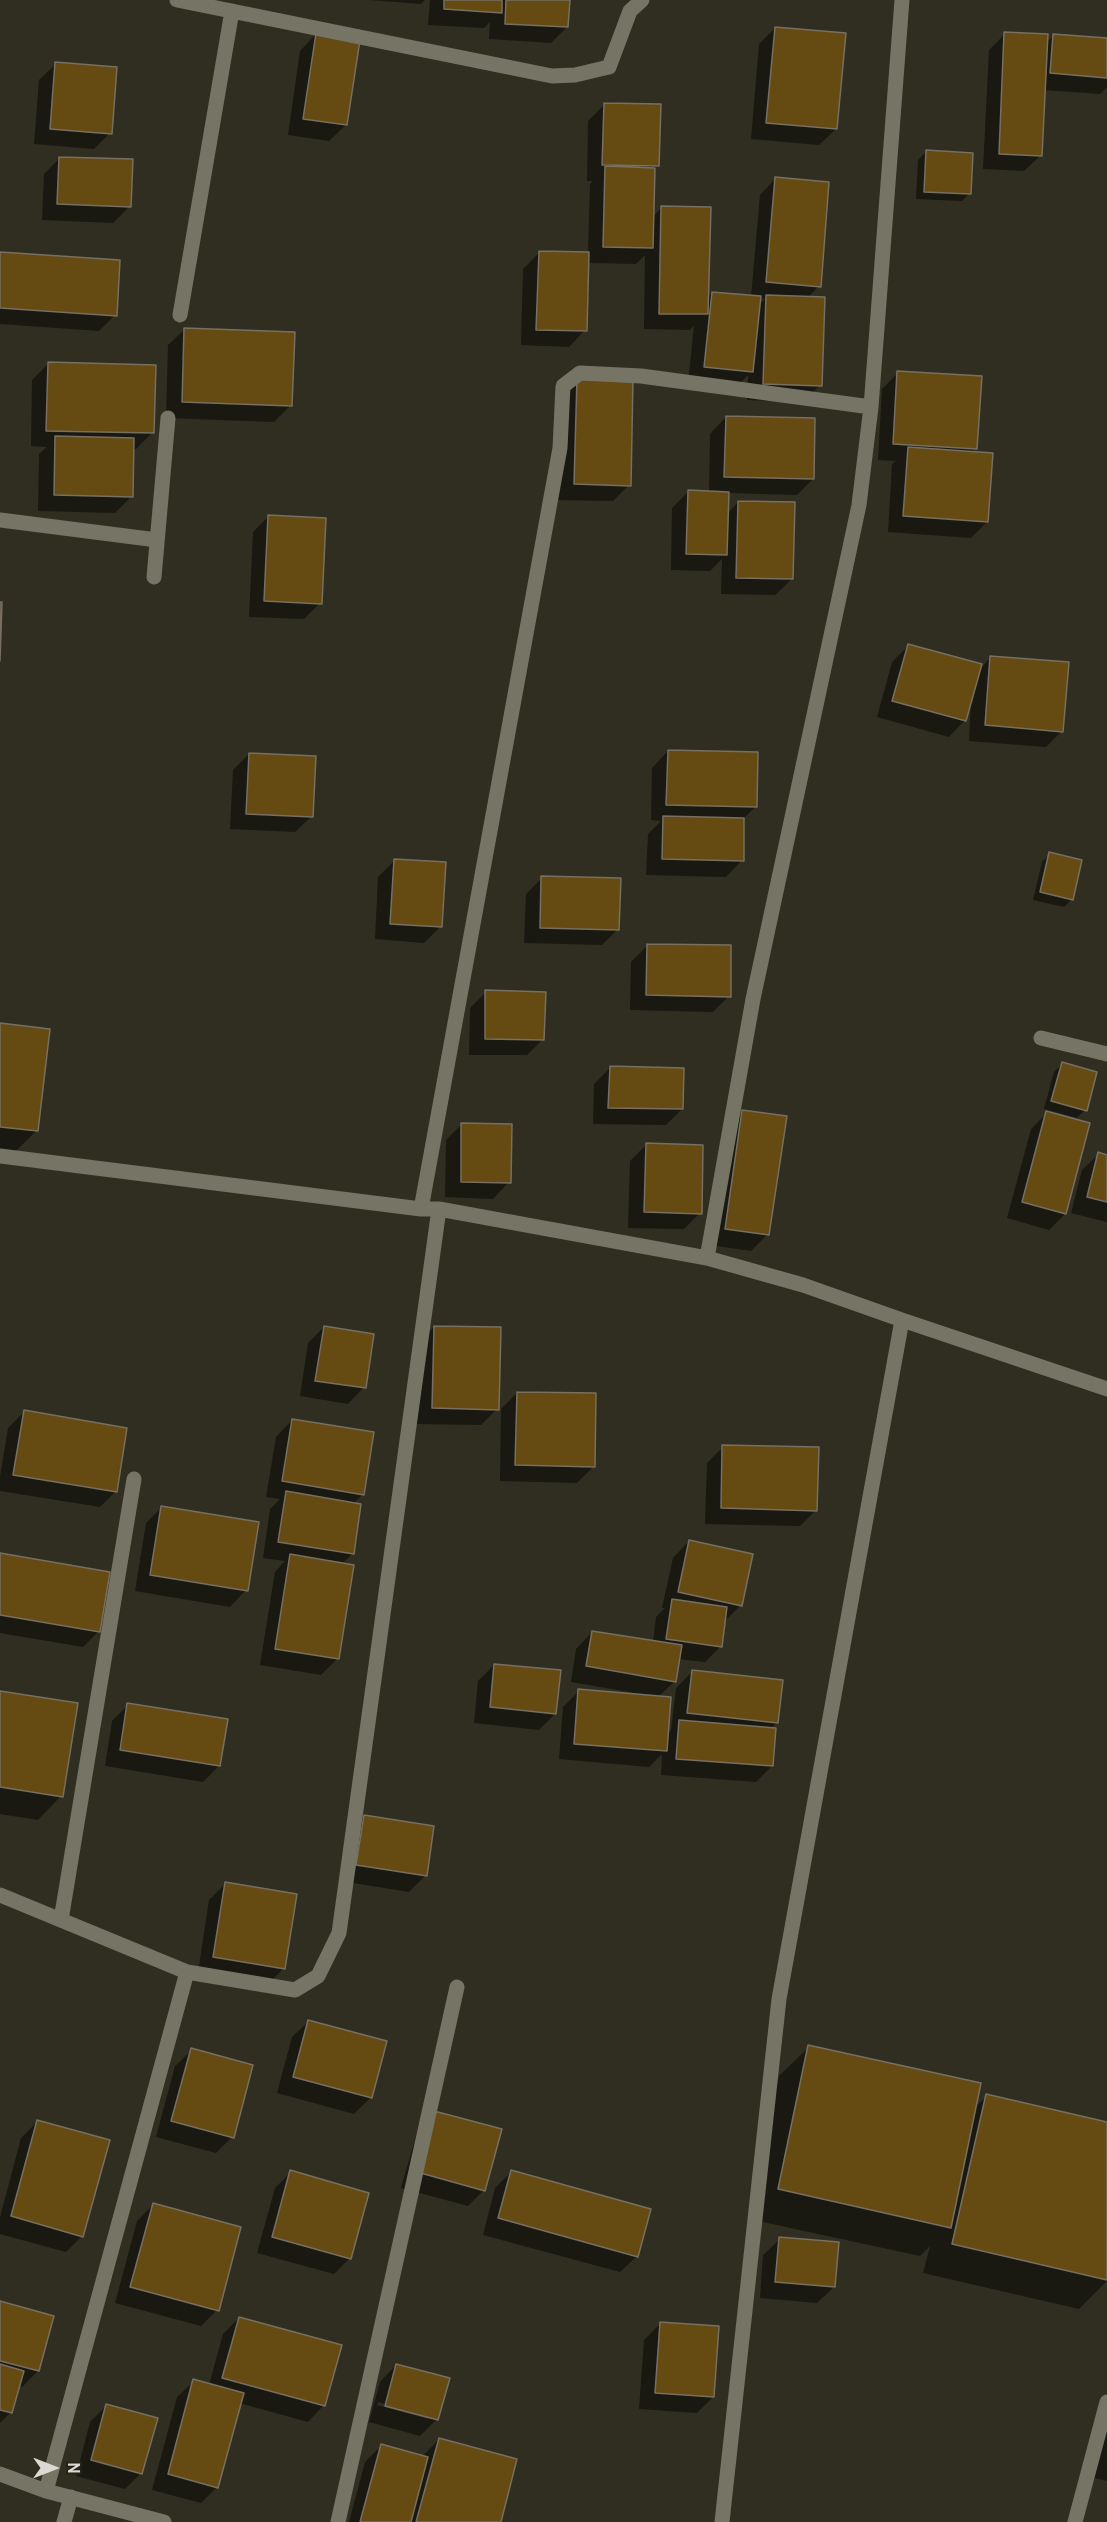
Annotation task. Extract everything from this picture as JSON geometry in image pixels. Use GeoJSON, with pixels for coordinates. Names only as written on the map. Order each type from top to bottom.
{"type":"FeatureCollection","features":[{"type":"Feature","properties":{"kind":"street"},"geometry":{"type":"LineString","coordinates":[[177,0],[552,76],[575,75],[609,67],[630,10],[642,0]]}},
{"type":"Feature","properties":{"kind":"street"},"geometry":{"type":"LineString","coordinates":[[707,1258],[753,999],[859,505],[871,407],[902,0]]}},
{"type":"Feature","properties":{"kind":"street"},"geometry":{"type":"LineString","coordinates":[[180,315],[232,11]]}},
{"type":"Feature","properties":{"kind":"street"},"geometry":{"type":"LineString","coordinates":[[421,1209],[560,448],[563,386],[580,373],[641,376],[871,407]]}},
{"type":"Feature","properties":{"kind":"street"},"geometry":{"type":"LineString","coordinates":[[154,577],[168,418]]}},
{"type":"Feature","properties":{"kind":"street"},"geometry":{"type":"LineString","coordinates":[[0,520],[157,540]]}},
{"type":"Feature","properties":{"kind":"street"},"geometry":{"type":"LineString","coordinates":[[1041,1038],[1107,1054]]}},
{"type":"Feature","properties":{"kind":"street"},"geometry":{"type":"LineString","coordinates":[[0,1156],[421,1209],[439,1209],[707,1258],[803,1285],[1107,1389]]}},
{"type":"Feature","properties":{"kind":"street"},"geometry":{"type":"LineString","coordinates":[[0,1896],[187,1972],[295,1990],[318,1976],[339,1933],[439,1209]]}},
{"type":"Feature","properties":{"kind":"street"},"geometry":{"type":"LineString","coordinates":[[722,2522],[779,1999],[902,1320]]}},
{"type":"Feature","properties":{"kind":"street"},"geometry":{"type":"LineString","coordinates":[[61,1920],[134,1479]]}},
{"type":"Feature","properties":{"kind":"street"},"geometry":{"type":"LineString","coordinates":[[46,2491],[187,1972]]}},
{"type":"Feature","properties":{"kind":"street"},"geometry":{"type":"LineString","coordinates":[[338,2522],[457,1987]]}},
{"type":"Feature","properties":{"kind":"street"},"geometry":{"type":"LineString","coordinates":[[1075,2522],[1107,2402]]}},
{"type":"Feature","properties":{"kind":"street"},"geometry":{"type":"LineString","coordinates":[[0,2474],[46,2491],[164,2522]]}},
{"type":"Feature","properties":{"kind":"street"},"geometry":{"type":"LineString","coordinates":[[64,2522],[70,2497]]}},
{"type":"Feature","properties":{"kind":"building"},"geometry":{"type":"Polygon","coordinates":[[[444,0],[502,0],[502,13],[444,9],[444,0]]]}},
{"type":"Feature","properties":{"kind":"building"},"geometry":{"type":"Polygon","coordinates":[[[506,0],[570,0],[568,27],[505,24],[506,0]]]}},
{"type":"Feature","properties":{"kind":"building"},"geometry":{"type":"Polygon","coordinates":[[[775,27],[846,33],[837,129],[766,123],[775,27]]]}},
{"type":"Feature","properties":{"kind":"building"},"geometry":{"type":"Polygon","coordinates":[[[1004,32],[1048,34],[1042,156],[999,154],[1004,32]]]}},
{"type":"Feature","properties":{"kind":"building"},"geometry":{"type":"Polygon","coordinates":[[[316,33],[360,40],[347,125],[303,119],[316,33]]]}},
{"type":"Feature","properties":{"kind":"building"},"geometry":{"type":"Polygon","coordinates":[[[1053,34],[1107,38],[1107,78],[1050,73],[1053,34]]]}},
{"type":"Feature","properties":{"kind":"building"},"geometry":{"type":"Polygon","coordinates":[[[55,62],[117,67],[112,134],[50,129],[55,62]]]}},
{"type":"Feature","properties":{"kind":"building"},"geometry":{"type":"Polygon","coordinates":[[[604,103],[661,104],[659,166],[602,165],[604,103]]]}},
{"type":"Feature","properties":{"kind":"building"},"geometry":{"type":"Polygon","coordinates":[[[926,150],[973,153],[971,194],[924,192],[926,150]]]}},
{"type":"Feature","properties":{"kind":"building"},"geometry":{"type":"Polygon","coordinates":[[[59,157],[133,159],[131,207],[57,204],[59,157]]]}},
{"type":"Feature","properties":{"kind":"building"},"geometry":{"type":"Polygon","coordinates":[[[605,166],[655,168],[653,248],[603,247],[605,166]]]}},
{"type":"Feature","properties":{"kind":"building"},"geometry":{"type":"Polygon","coordinates":[[[775,177],[829,182],[821,287],[766,282],[775,177]]]}},
{"type":"Feature","properties":{"kind":"building"},"geometry":{"type":"Polygon","coordinates":[[[661,206],[711,207],[708,314],[659,314],[661,206]]]}},
{"type":"Feature","properties":{"kind":"building"},"geometry":{"type":"Polygon","coordinates":[[[539,251],[589,252],[587,331],[536,330],[539,251]]]}},
{"type":"Feature","properties":{"kind":"building"},"geometry":{"type":"Polygon","coordinates":[[[0,252],[120,260],[117,316],[0,308],[0,252]]]}},
{"type":"Feature","properties":{"kind":"building"},"geometry":{"type":"Polygon","coordinates":[[[712,292],[761,296],[753,372],[704,367],[712,292]]]}},
{"type":"Feature","properties":{"kind":"building"},"geometry":{"type":"Polygon","coordinates":[[[766,295],[825,297],[822,386],[763,384],[766,295]]]}},
{"type":"Feature","properties":{"kind":"building"},"geometry":{"type":"Polygon","coordinates":[[[184,328],[295,332],[292,406],[182,402],[184,328]]]}},
{"type":"Feature","properties":{"kind":"building"},"geometry":{"type":"Polygon","coordinates":[[[48,362],[156,365],[154,433],[46,431],[48,362]]]}},
{"type":"Feature","properties":{"kind":"building"},"geometry":{"type":"Polygon","coordinates":[[[897,371],[982,376],[977,449],[893,444],[897,371]]]}},
{"type":"Feature","properties":{"kind":"building"},"geometry":{"type":"Polygon","coordinates":[[[577,378],[633,379],[631,486],[574,484],[577,378]]]}},
{"type":"Feature","properties":{"kind":"building"},"geometry":{"type":"Polygon","coordinates":[[[726,416],[815,418],[814,479],[724,477],[726,416]]]}},
{"type":"Feature","properties":{"kind":"building"},"geometry":{"type":"Polygon","coordinates":[[[55,436],[134,438],[133,497],[54,495],[55,436]]]}},
{"type":"Feature","properties":{"kind":"building"},"geometry":{"type":"Polygon","coordinates":[[[908,447],[993,453],[988,522],[903,516],[908,447]]]}},
{"type":"Feature","properties":{"kind":"building"},"geometry":{"type":"Polygon","coordinates":[[[688,490],[729,492],[727,555],[686,554],[688,490]]]}},
{"type":"Feature","properties":{"kind":"building"},"geometry":{"type":"Polygon","coordinates":[[[738,501],[795,502],[793,579],[736,578],[738,501]]]}},
{"type":"Feature","properties":{"kind":"building"},"geometry":{"type":"Polygon","coordinates":[[[268,515],[326,518],[322,604],[264,601],[268,515]]]}},
{"type":"Feature","properties":{"kind":"building"},"geometry":{"type":"Polygon","coordinates":[[[0,602],[2,602],[0,661],[0,602]]]}},
{"type":"Feature","properties":{"kind":"building"},"geometry":{"type":"Polygon","coordinates":[[[908,644],[982,664],[966,721],[892,701],[908,644]]]}},
{"type":"Feature","properties":{"kind":"building"},"geometry":{"type":"Polygon","coordinates":[[[990,656],[1069,662],[1063,732],[985,725],[990,656]]]}},
{"type":"Feature","properties":{"kind":"building"},"geometry":{"type":"Polygon","coordinates":[[[668,750],[758,752],[757,807],[666,805],[668,750]]]}},
{"type":"Feature","properties":{"kind":"building"},"geometry":{"type":"Polygon","coordinates":[[[249,753],[316,756],[313,817],[246,814],[249,753]]]}},
{"type":"Feature","properties":{"kind":"building"},"geometry":{"type":"Polygon","coordinates":[[[663,816],[744,818],[744,861],[662,859],[663,816]]]}},
{"type":"Feature","properties":{"kind":"building"},"geometry":{"type":"Polygon","coordinates":[[[1049,852],[1082,860],[1073,900],[1040,892],[1049,852]]]}},
{"type":"Feature","properties":{"kind":"building"},"geometry":{"type":"Polygon","coordinates":[[[394,859],[446,862],[442,927],[390,924],[394,859]]]}},
{"type":"Feature","properties":{"kind":"building"},"geometry":{"type":"Polygon","coordinates":[[[541,876],[621,878],[619,930],[540,928],[541,876]]]}},
{"type":"Feature","properties":{"kind":"building"},"geometry":{"type":"Polygon","coordinates":[[[647,944],[731,945],[731,997],[646,995],[647,944]]]}},
{"type":"Feature","properties":{"kind":"building"},"geometry":{"type":"Polygon","coordinates":[[[485,990],[546,992],[544,1040],[485,1039],[485,990]]]}},
{"type":"Feature","properties":{"kind":"building"},"geometry":{"type":"Polygon","coordinates":[[[0,1023],[50,1029],[38,1131],[0,1127],[0,1023]]]}},
{"type":"Feature","properties":{"kind":"building"},"geometry":{"type":"Polygon","coordinates":[[[1062,1062],[1097,1072],[1087,1111],[1051,1101],[1062,1062]]]}},
{"type":"Feature","properties":{"kind":"building"},"geometry":{"type":"Polygon","coordinates":[[[610,1066],[684,1068],[683,1109],[608,1108],[610,1066]]]}},
{"type":"Feature","properties":{"kind":"building"},"geometry":{"type":"Polygon","coordinates":[[[742,1110],[787,1116],[769,1235],[725,1229],[742,1110]]]}},
{"type":"Feature","properties":{"kind":"building"},"geometry":{"type":"Polygon","coordinates":[[[1046,1111],[1090,1123],[1066,1214],[1022,1202],[1046,1111]]]}},
{"type":"Feature","properties":{"kind":"building"},"geometry":{"type":"Polygon","coordinates":[[[461,1123],[512,1124],[511,1183],[461,1182],[461,1123]]]}},
{"type":"Feature","properties":{"kind":"building"},"geometry":{"type":"Polygon","coordinates":[[[646,1143],[703,1145],[702,1214],[644,1212],[646,1143]]]}},
{"type":"Feature","properties":{"kind":"building"},"geometry":{"type":"Polygon","coordinates":[[[1098,1152],[1107,1155],[1107,1202],[1087,1197],[1098,1152]]]}},
{"type":"Feature","properties":{"kind":"building"},"geometry":{"type":"Polygon","coordinates":[[[324,1326],[374,1334],[366,1388],[315,1381],[324,1326]]]}},
{"type":"Feature","properties":{"kind":"building"},"geometry":{"type":"Polygon","coordinates":[[[434,1326],[501,1327],[499,1410],[432,1408],[434,1326]]]}},
{"type":"Feature","properties":{"kind":"building"},"geometry":{"type":"Polygon","coordinates":[[[517,1392],[596,1393],[595,1467],[515,1465],[517,1392]]]}},
{"type":"Feature","properties":{"kind":"building"},"geometry":{"type":"Polygon","coordinates":[[[24,1410],[127,1428],[117,1492],[13,1475],[24,1410]]]}},
{"type":"Feature","properties":{"kind":"building"},"geometry":{"type":"Polygon","coordinates":[[[292,1419],[374,1432],[364,1495],[282,1481],[292,1419]]]}},
{"type":"Feature","properties":{"kind":"building"},"geometry":{"type":"Polygon","coordinates":[[[722,1445],[819,1447],[817,1511],[721,1508],[722,1445]]]}},
{"type":"Feature","properties":{"kind":"building"},"geometry":{"type":"Polygon","coordinates":[[[286,1491],[361,1504],[354,1554],[278,1542],[286,1491]]]}},
{"type":"Feature","properties":{"kind":"building"},"geometry":{"type":"Polygon","coordinates":[[[161,1506],[259,1522],[248,1591],[150,1575],[161,1506]]]}},
{"type":"Feature","properties":{"kind":"building"},"geometry":{"type":"Polygon","coordinates":[[[689,1540],[753,1554],[742,1606],[678,1592],[689,1540]]]}},
{"type":"Feature","properties":{"kind":"building"},"geometry":{"type":"Polygon","coordinates":[[[0,1553],[110,1572],[100,1632],[0,1615],[0,1553]]]}},
{"type":"Feature","properties":{"kind":"building"},"geometry":{"type":"Polygon","coordinates":[[[290,1554],[354,1565],[339,1659],[275,1649],[290,1554]]]}},
{"type":"Feature","properties":{"kind":"building"},"geometry":{"type":"Polygon","coordinates":[[[672,1599],[727,1607],[722,1647],[666,1639],[672,1599]]]}},
{"type":"Feature","properties":{"kind":"building"},"geometry":{"type":"Polygon","coordinates":[[[592,1631],[682,1645],[676,1682],[586,1666],[592,1631]]]}},
{"type":"Feature","properties":{"kind":"building"},"geometry":{"type":"Polygon","coordinates":[[[494,1664],[561,1670],[556,1714],[490,1707],[494,1664]]]}},
{"type":"Feature","properties":{"kind":"building"},"geometry":{"type":"Polygon","coordinates":[[[692,1670],[783,1680],[778,1723],[687,1713],[692,1670]]]}},
{"type":"Feature","properties":{"kind":"building"},"geometry":{"type":"Polygon","coordinates":[[[578,1689],[671,1697],[667,1751],[574,1744],[578,1689]]]}},
{"type":"Feature","properties":{"kind":"building"},"geometry":{"type":"Polygon","coordinates":[[[0,1691],[78,1703],[63,1797],[0,1787],[0,1691]]]}},
{"type":"Feature","properties":{"kind":"building"},"geometry":{"type":"Polygon","coordinates":[[[127,1703],[228,1719],[220,1766],[120,1750],[127,1703]]]}},
{"type":"Feature","properties":{"kind":"building"},"geometry":{"type":"Polygon","coordinates":[[[679,1720],[776,1728],[773,1766],[676,1759],[679,1720]]]}},
{"type":"Feature","properties":{"kind":"building"},"geometry":{"type":"Polygon","coordinates":[[[364,1815],[434,1826],[427,1876],[356,1865],[364,1815]]]}},
{"type":"Feature","properties":{"kind":"building"},"geometry":{"type":"Polygon","coordinates":[[[225,1882],[297,1894],[285,1969],[213,1957],[225,1882]]]}},
{"type":"Feature","properties":{"kind":"building"},"geometry":{"type":"Polygon","coordinates":[[[308,2020],[387,2041],[372,2098],[293,2077],[308,2020]]]}},
{"type":"Feature","properties":{"kind":"building"},"geometry":{"type":"Polygon","coordinates":[[[808,2045],[981,2083],[951,2228],[778,2189],[808,2045]]]}},
{"type":"Feature","properties":{"kind":"building"},"geometry":{"type":"Polygon","coordinates":[[[191,2048],[253,2065],[234,2138],[171,2121],[191,2048]]]}},
{"type":"Feature","properties":{"kind":"building"},"geometry":{"type":"Polygon","coordinates":[[[986,2094],[1107,2122],[1107,2280],[952,2244],[986,2094]]]}},
{"type":"Feature","properties":{"kind":"building"},"geometry":{"type":"Polygon","coordinates":[[[434,2111],[502,2129],[485,2191],[417,2172],[434,2111]]]}},
{"type":"Feature","properties":{"kind":"building"},"geometry":{"type":"Polygon","coordinates":[[[37,2120],[110,2140],[83,2237],[11,2216],[37,2120]]]}},
{"type":"Feature","properties":{"kind":"building"},"geometry":{"type":"Polygon","coordinates":[[[290,2170],[369,2193],[351,2259],[272,2237],[290,2170]]]}},
{"type":"Feature","properties":{"kind":"building"},"geometry":{"type":"Polygon","coordinates":[[[511,2170],[651,2209],[638,2257],[498,2218],[511,2170]]]}},
{"type":"Feature","properties":{"kind":"building"},"geometry":{"type":"Polygon","coordinates":[[[153,2203],[241,2227],[219,2311],[130,2287],[153,2203]]]}},
{"type":"Feature","properties":{"kind":"building"},"geometry":{"type":"Polygon","coordinates":[[[779,2237],[839,2242],[835,2287],[775,2282],[779,2237]]]}},
{"type":"Feature","properties":{"kind":"building"},"geometry":{"type":"Polygon","coordinates":[[[0,2301],[54,2316],[39,2371],[0,2361],[0,2301]]]}},
{"type":"Feature","properties":{"kind":"building"},"geometry":{"type":"Polygon","coordinates":[[[239,2317],[342,2345],[325,2406],[222,2378],[239,2317]]]}},
{"type":"Feature","properties":{"kind":"building"},"geometry":{"type":"Polygon","coordinates":[[[660,2322],[719,2326],[714,2397],[655,2393],[660,2322]]]}},
{"type":"Feature","properties":{"kind":"building"},"geometry":{"type":"Polygon","coordinates":[[[0,2364],[24,2371],[12,2413],[0,2410],[0,2364]]]}},
{"type":"Feature","properties":{"kind":"building"},"geometry":{"type":"Polygon","coordinates":[[[396,2364],[450,2378],[438,2420],[385,2406],[396,2364]]]}},
{"type":"Feature","properties":{"kind":"building"},"geometry":{"type":"Polygon","coordinates":[[[193,2379],[244,2393],[218,2488],[168,2474],[193,2379]]]}},
{"type":"Feature","properties":{"kind":"building"},"geometry":{"type":"Polygon","coordinates":[[[106,2404],[158,2418],[142,2474],[91,2460],[106,2404]]]}},
{"type":"Feature","properties":{"kind":"building"},"geometry":{"type":"Polygon","coordinates":[[[439,2438],[517,2459],[501,2522],[416,2522],[439,2438]]]}},
{"type":"Feature","properties":{"kind":"building"},"geometry":{"type":"Polygon","coordinates":[[[381,2444],[428,2457],[411,2522],[360,2522],[381,2444]]]}}]}
